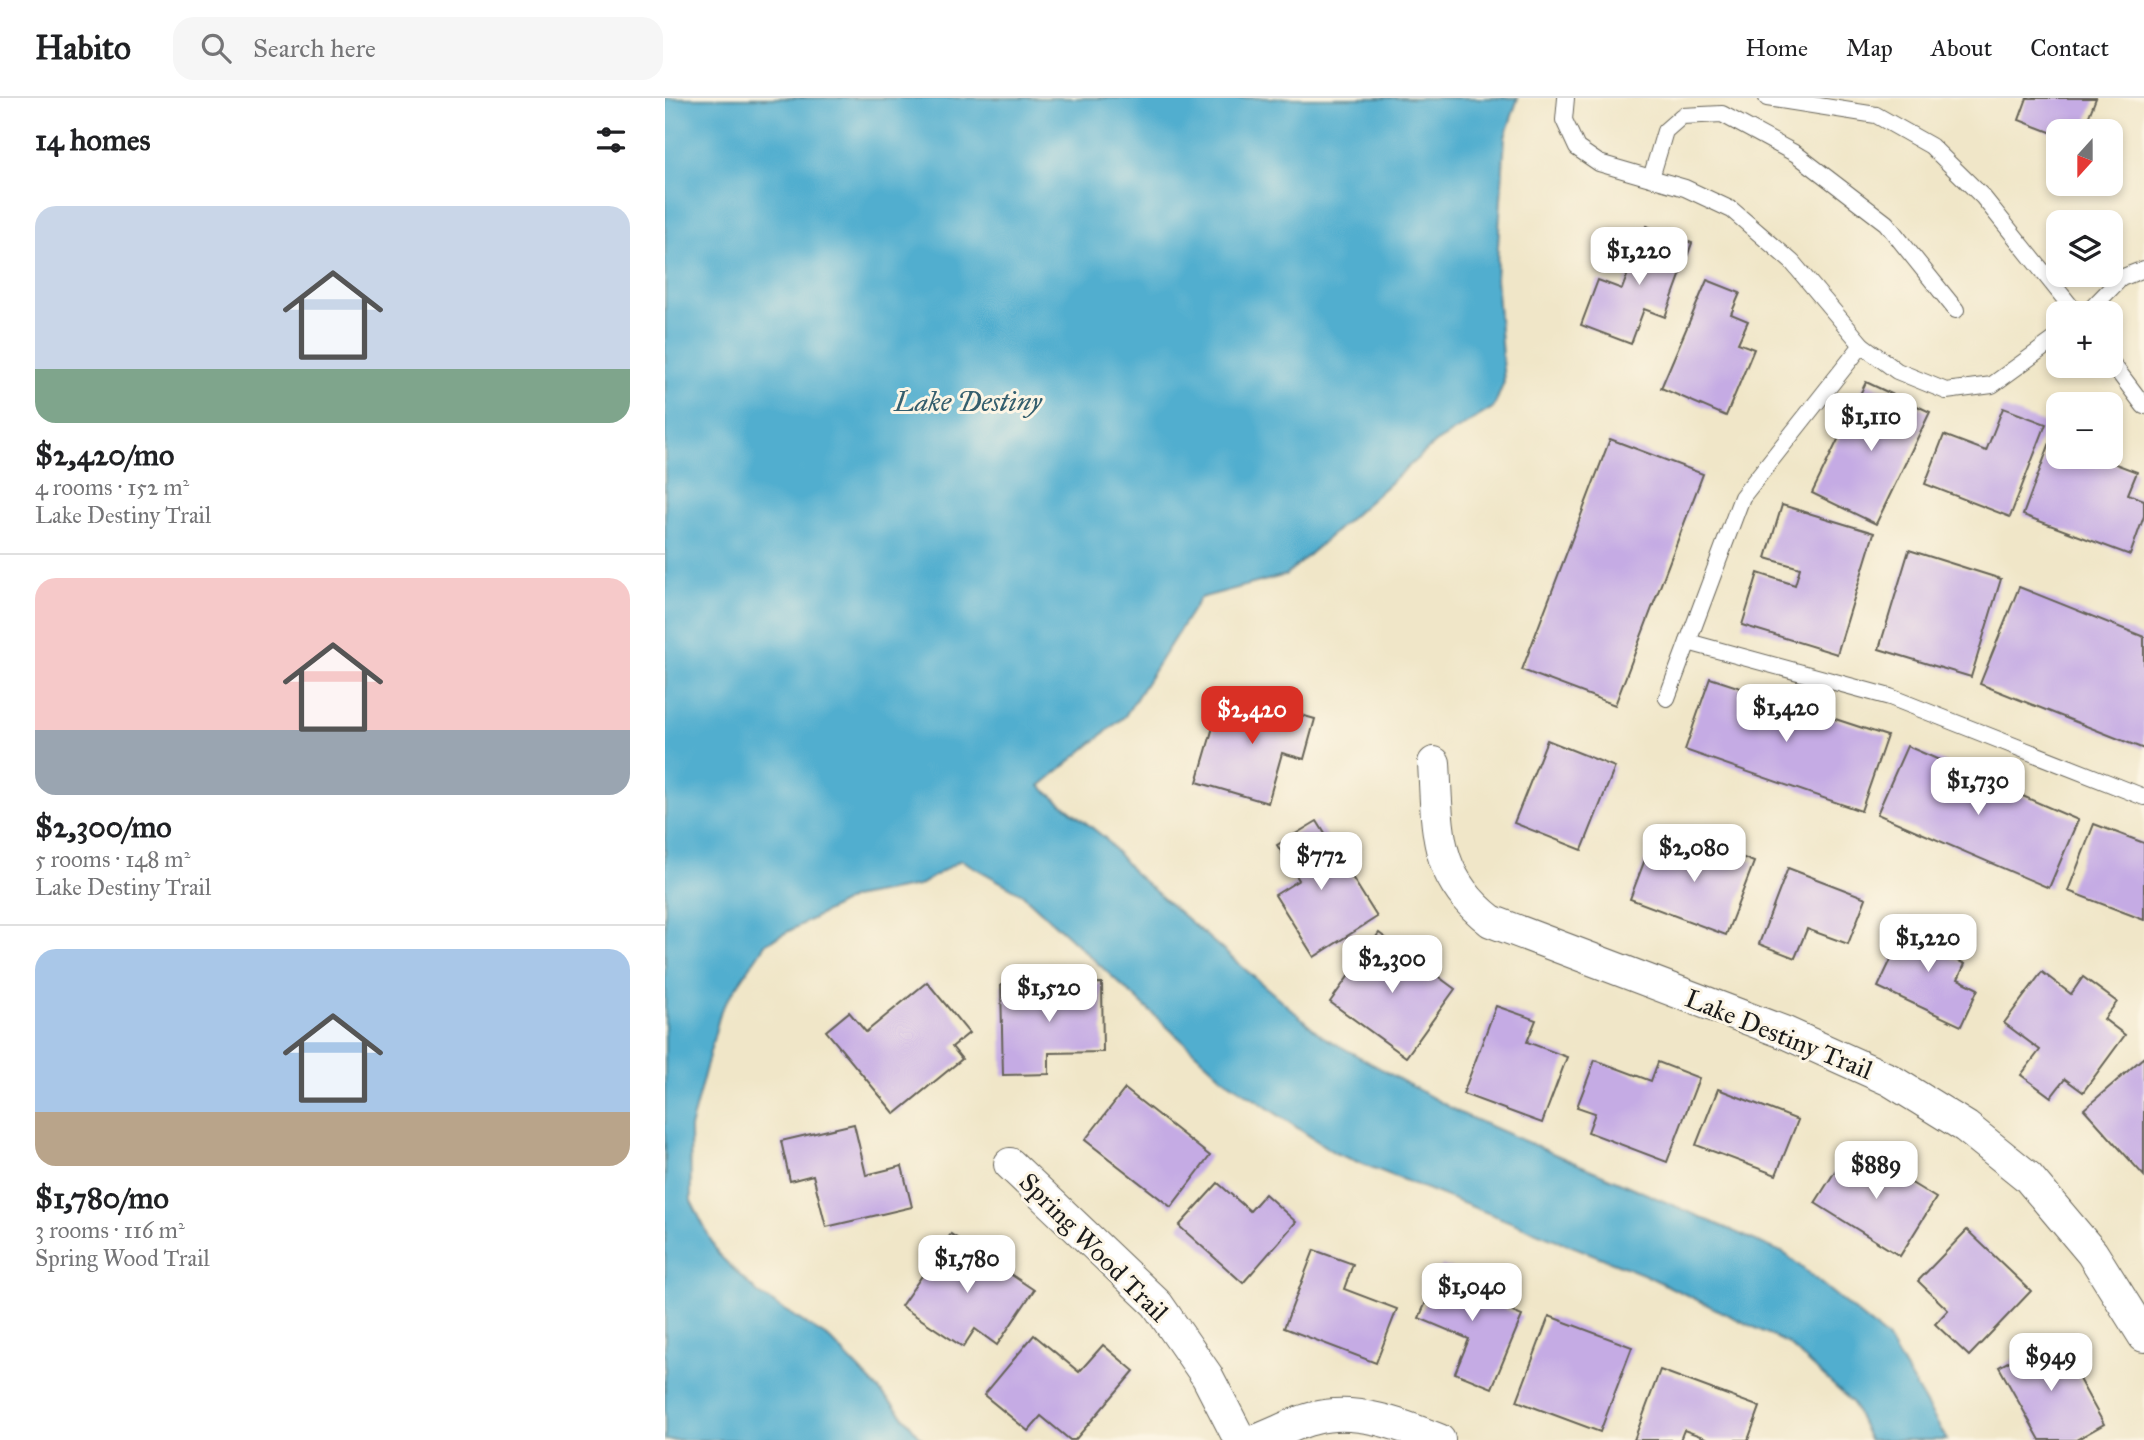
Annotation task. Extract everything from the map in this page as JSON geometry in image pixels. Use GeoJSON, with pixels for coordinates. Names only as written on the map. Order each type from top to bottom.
{"type":"FeatureCollection","features":[{"type":"Feature","properties":{"kind":"street","name":"Lake Destiny Trail"},"geometry":{"type":"LineString","coordinates":[[1434,763],[1438,834],[1448,873],[1468,903],[1490,920],[1786,1033],[1844,1059],[1890,1080],[1966,1127],[2028,1177],[2092,1253],[2144,1336]]}},
{"type":"Feature","properties":{"kind":"street","name":"Spring Wood Trail"},"geometry":{"type":"LineString","coordinates":[[1010,1164],[1157,1304],[1207,1376],[1240,1440]]}},
{"type":"Feature","properties":{"kind":"street"},"geometry":{"type":"LineString","coordinates":[[1258,1440],[1317,1417],[1362,1416],[1405,1427],[1439,1440]]}},
{"type":"Feature","properties":{"kind":"lane"},"geometry":{"type":"LineString","coordinates":[[1566,98],[1564,120],[1577,148],[1599,163],[1685,188],[1732,210],[1792,262],[1862,345],[1897,371],[1946,391],[1992,385],[2046,346]]}},
{"type":"Feature","properties":{"kind":"lane"},"geometry":{"type":"LineString","coordinates":[[1767,98],[1876,115],[1931,146],[1983,197],[2066,301]]}},
{"type":"Feature","properties":{"kind":"lane"},"geometry":{"type":"LineString","coordinates":[[1651,178],[1665,131],[1682,116],[1722,114],[1796,154],[1885,223],[1956,310]]}},
{"type":"Feature","properties":{"kind":"lane"},"geometry":{"type":"LineString","coordinates":[[2099,301],[2122,278],[2144,268]]}},
{"type":"Feature","properties":{"kind":"lane"},"geometry":{"type":"LineString","coordinates":[[1667,698],[1742,497],[1862,345]]}},
{"type":"Feature","properties":{"kind":"lane"},"geometry":{"type":"LineString","coordinates":[[2123,378],[2144,406]]}},
{"type":"Feature","properties":{"kind":"lane"},"geometry":{"type":"LineString","coordinates":[[1688,642],[1890,697],[2144,797]]}},
{"type":"Feature","properties":{"kind":"water","name":"Lake Destiny"},"geometry":{"type":"Polygon","coordinates":[[[665,98],[1518,98],[1505,137],[1496,278],[1504,382],[1494,407],[1435,443],[1286,575],[1200,598],[1125,716],[1040,786],[1105,838],[1134,873],[1322,1036],[1462,1114],[1784,1253],[1887,1338],[1947,1440],[1869,1440],[1852,1402],[1787,1343],[1643,1274],[1335,1153],[1223,1078],[1022,894],[961,860],[918,886],[852,898],[766,943],[721,1010],[690,1128],[691,1201],[718,1254],[759,1294],[830,1339],[923,1440],[665,1440],[665,98]]]}},
{"type":"Feature","properties":{"kind":"building"},"geometry":{"type":"Polygon","coordinates":[[[2027,98],[2096,98],[2088,119],[2046,119],[2046,130],[2019,120],[2027,98]]]}},
{"type":"Feature","properties":{"kind":"building"},"geometry":{"type":"Polygon","coordinates":[[[1646,226],[1692,243],[1665,317],[1644,309],[1631,344],[1581,325],[1598,280],[1622,289],[1646,226]]]}},
{"type":"Feature","properties":{"kind":"building"},"geometry":{"type":"Polygon","coordinates":[[[1707,280],[1740,293],[1731,314],[1748,321],[1738,343],[1754,349],[1726,416],[1661,388],[1707,280]]]}},
{"type":"Feature","properties":{"kind":"building"},"geometry":{"type":"Polygon","coordinates":[[[1866,382],[1930,412],[1876,524],[1812,493],[1866,382]]]}},
{"type":"Feature","properties":{"kind":"building"},"geometry":{"type":"Polygon","coordinates":[[[2003,408],[2046,424],[2010,517],[1925,484],[1944,435],[1986,451],[2003,408]]]}},
{"type":"Feature","properties":{"kind":"building"},"geometry":{"type":"Polygon","coordinates":[[[1610,439],[1703,474],[1615,705],[1522,670],[1610,439]]]}},
{"type":"Feature","properties":{"kind":"building"},"geometry":{"type":"Polygon","coordinates":[[[2046,453],[2046,469],[2123,469],[2123,467],[2137,472],[2128,494],[2144,500],[2144,516],[2130,555],[2023,515],[2046,453]]]}},
{"type":"Feature","properties":{"kind":"building"},"geometry":{"type":"Polygon","coordinates":[[[1782,505],[1874,533],[1837,654],[1742,625],[1758,573],[1795,585],[1800,568],[1766,558],[1782,505]]]}},
{"type":"Feature","properties":{"kind":"building"},"geometry":{"type":"Polygon","coordinates":[[[1909,550],[2001,579],[1971,677],[1879,649],[1909,550]]]}},
{"type":"Feature","properties":{"kind":"building"},"geometry":{"type":"Polygon","coordinates":[[[2019,587],[2144,637],[2144,749],[1980,684],[2019,587]]]}},
{"type":"Feature","properties":{"kind":"building"},"geometry":{"type":"Polygon","coordinates":[[[1710,678],[1887,736],[1861,811],[1685,750],[1710,678]]]}},
{"type":"Feature","properties":{"kind":"building"},"geometry":{"type":"Polygon","coordinates":[[[1223,693],[1315,719],[1304,759],[1282,753],[1268,803],[1197,782],[1223,693]]]}},
{"type":"Feature","properties":{"kind":"building"},"geometry":{"type":"Polygon","coordinates":[[[1547,740],[1615,767],[1582,850],[1514,823],[1547,740]]]}},
{"type":"Feature","properties":{"kind":"building"},"geometry":{"type":"Polygon","coordinates":[[[1907,746],[2078,820],[2049,888],[1877,814],[1907,746]]]}},
{"type":"Feature","properties":{"kind":"building"},"geometry":{"type":"Polygon","coordinates":[[[1317,821],[1377,917],[1314,957],[1275,895],[1299,880],[1277,845],[1317,821]]]}},
{"type":"Feature","properties":{"kind":"building"},"geometry":{"type":"Polygon","coordinates":[[[2094,824],[2144,843],[2144,920],[2068,891],[2094,824]]]}},
{"type":"Feature","properties":{"kind":"building"},"geometry":{"type":"Polygon","coordinates":[[[1652,841],[1698,858],[1704,842],[1754,862],[1726,935],[1630,899],[1652,841]]]}},
{"type":"Feature","properties":{"kind":"building"},"geometry":{"type":"Polygon","coordinates":[[[1788,868],[1866,898],[1848,944],[1807,929],[1795,958],[1759,944],[1788,868]]]}},
{"type":"Feature","properties":{"kind":"building"},"geometry":{"type":"Polygon","coordinates":[[[1911,917],[1949,934],[1940,952],[1965,964],[1958,979],[1978,989],[1961,1026],[1878,987],[1911,917]]]}},
{"type":"Feature","properties":{"kind":"building"},"geometry":{"type":"Polygon","coordinates":[[[1379,933],[1455,989],[1406,1057],[1330,1002],[1379,933]]]}},
{"type":"Feature","properties":{"kind":"building"},"geometry":{"type":"Polygon","coordinates":[[[2042,972],[2071,994],[2083,977],[2117,1002],[2104,1019],[2125,1035],[2083,1092],[2065,1079],[2051,1097],[2021,1075],[2040,1050],[2004,1023],[2042,972]]]}},
{"type":"Feature","properties":{"kind":"building"},"geometry":{"type":"Polygon","coordinates":[[[927,982],[969,1033],[952,1047],[962,1059],[895,1114],[826,1031],[849,1012],[866,1032],[927,982]]]}},
{"type":"Feature","properties":{"kind":"building"},"geometry":{"type":"Polygon","coordinates":[[[1102,983],[1103,1052],[1049,1053],[1049,1074],[1003,1075],[1001,985],[1102,983]]]}},
{"type":"Feature","properties":{"kind":"building"},"geometry":{"type":"Polygon","coordinates":[[[1496,1006],[1536,1020],[1527,1042],[1567,1057],[1542,1123],[1463,1094],[1496,1006]]]}},
{"type":"Feature","properties":{"kind":"building"},"geometry":{"type":"Polygon","coordinates":[[[2144,1057],[2144,1176],[2084,1109],[2144,1057]]]}},
{"type":"Feature","properties":{"kind":"building"},"geometry":{"type":"Polygon","coordinates":[[[1595,1060],[1651,1081],[1658,1062],[1699,1078],[1667,1162],[1588,1132],[1595,1113],[1577,1107],[1595,1060]]]}},
{"type":"Feature","properties":{"kind":"building"},"geometry":{"type":"Polygon","coordinates":[[[1125,1089],[1210,1156],[1171,1207],[1085,1140],[1125,1089]]]}},
{"type":"Feature","properties":{"kind":"building"},"geometry":{"type":"Polygon","coordinates":[[[1718,1089],[1798,1120],[1776,1175],[1696,1145],[1718,1089]]]}},
{"type":"Feature","properties":{"kind":"building"},"geometry":{"type":"Polygon","coordinates":[[[854,1124],[866,1175],[902,1166],[912,1207],[826,1227],[813,1175],[790,1181],[781,1141],[854,1124]]]}},
{"type":"Feature","properties":{"kind":"building"},"geometry":{"type":"Polygon","coordinates":[[[1851,1146],[1936,1198],[1900,1256],[1815,1203],[1851,1146]]]}},
{"type":"Feature","properties":{"kind":"building"},"geometry":{"type":"Polygon","coordinates":[[[1218,1183],[1250,1211],[1265,1194],[1296,1222],[1243,1283],[1179,1226],[1218,1183]]]}},
{"type":"Feature","properties":{"kind":"building"},"geometry":{"type":"Polygon","coordinates":[[[1967,1230],[2031,1291],[1969,1356],[1935,1324],[1948,1310],[1918,1281],[1967,1230]]]}},
{"type":"Feature","properties":{"kind":"building"},"geometry":{"type":"Polygon","coordinates":[[[951,1234],[1034,1290],[997,1345],[975,1329],[963,1347],[901,1306],[951,1234]]]}},
{"type":"Feature","properties":{"kind":"building"},"geometry":{"type":"Polygon","coordinates":[[[1314,1250],[1353,1264],[1344,1289],[1397,1309],[1376,1363],[1284,1328],[1314,1250]]]}},
{"type":"Feature","properties":{"kind":"building"},"geometry":{"type":"Polygon","coordinates":[[[1442,1265],[1490,1285],[1484,1300],[1522,1316],[1492,1388],[1455,1373],[1469,1339],[1419,1318],[1442,1265]]]}},
{"type":"Feature","properties":{"kind":"building"},"geometry":{"type":"Polygon","coordinates":[[[1549,1316],[1632,1347],[1600,1432],[1517,1401],[1549,1316]]]}},
{"type":"Feature","properties":{"kind":"building"},"geometry":{"type":"Polygon","coordinates":[[[1034,1335],[1079,1372],[1103,1345],[1134,1371],[1075,1440],[1070,1440],[1041,1416],[1028,1431],[984,1395],[1034,1335]]]}},
{"type":"Feature","properties":{"kind":"building"},"geometry":{"type":"Polygon","coordinates":[[[2055,1336],[2104,1424],[2076,1440],[2040,1440],[1999,1367],[2055,1336]]]}},
{"type":"Feature","properties":{"kind":"building"},"geometry":{"type":"Polygon","coordinates":[[[1660,1370],[1760,1407],[1748,1440],[1711,1440],[1684,1430],[1680,1440],[1634,1440],[1660,1370]]]}}]}
